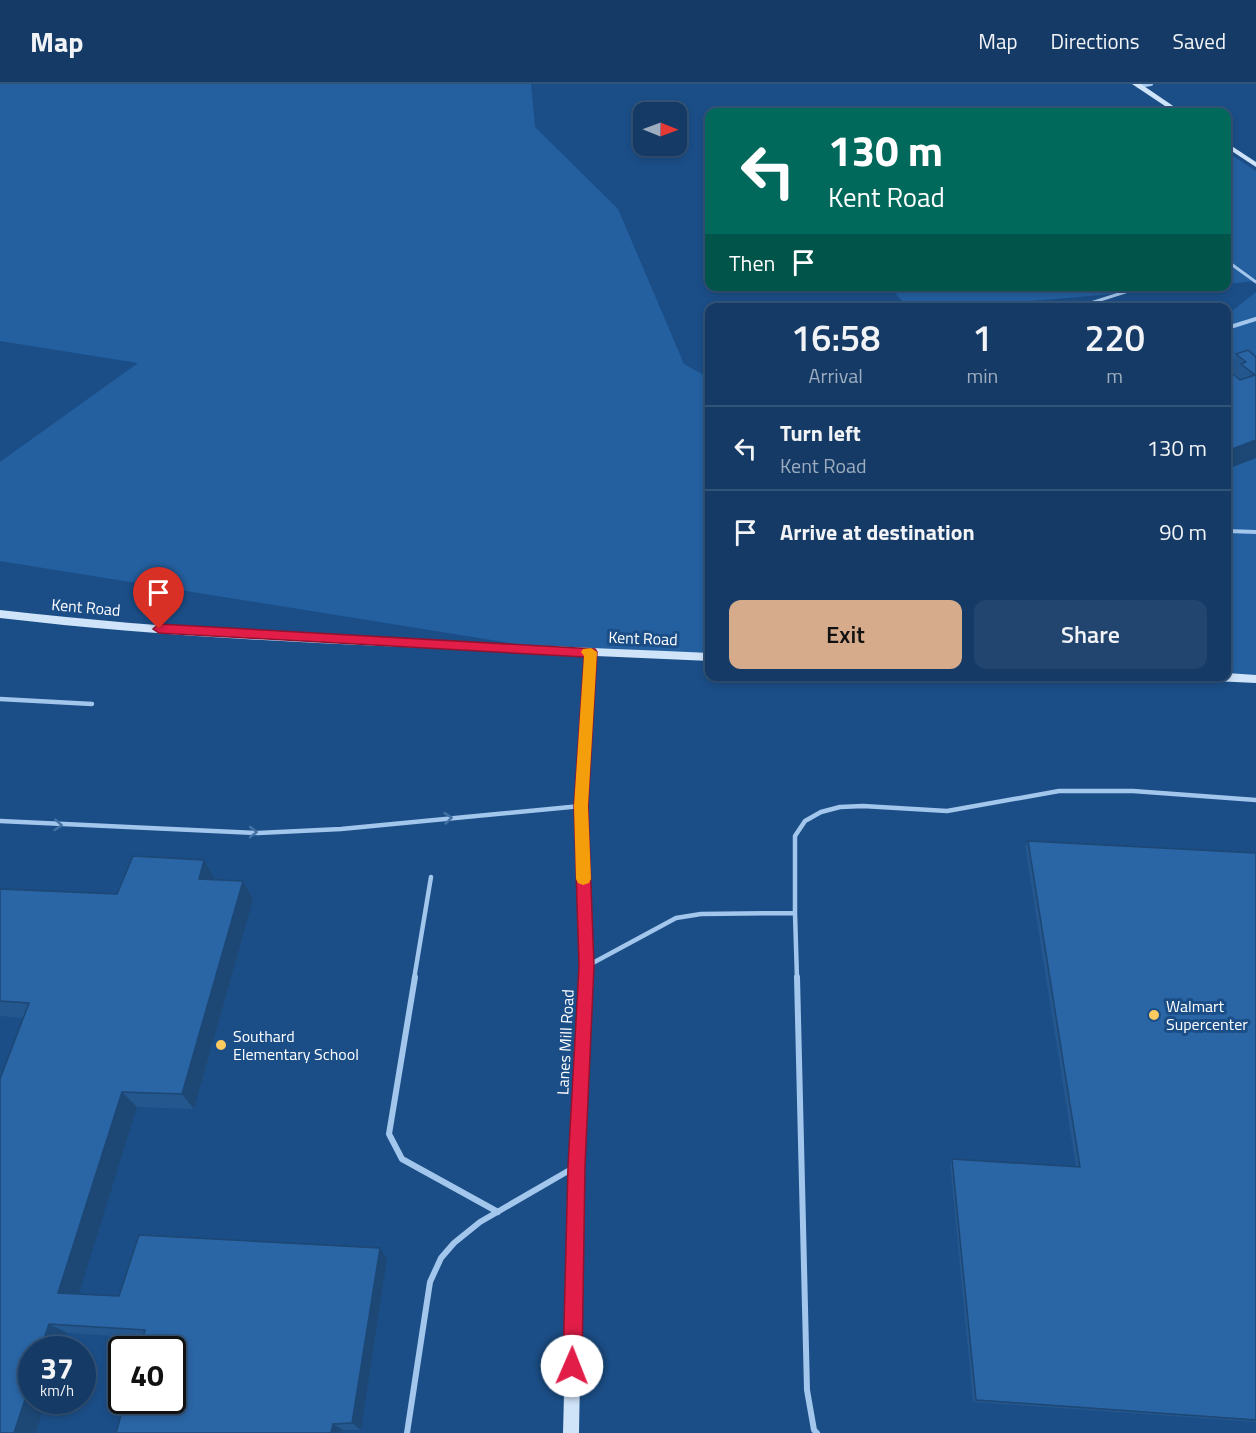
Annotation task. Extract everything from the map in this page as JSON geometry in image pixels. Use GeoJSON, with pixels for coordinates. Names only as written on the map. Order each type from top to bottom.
{"type":"FeatureCollection","features":[{"type":"Feature","properties":{"kind":"street"},"geometry":{"type":"LineString","coordinates":[[1137,85],[1151,84]]}},
{"type":"Feature","properties":{"kind":"street"},"geometry":{"type":"LineString","coordinates":[[1137,85],[1172,108]]}},
{"type":"Feature","properties":{"kind":"street"},"geometry":{"type":"LineString","coordinates":[[1231,148],[1256,165]]}},
{"type":"Feature","properties":{"kind":"street","name":"Kent Road"},"geometry":{"type":"LineString","coordinates":[[0,614],[94,625],[705,657]]}},
{"type":"Feature","properties":{"kind":"street","name":"Lanes Mill Road"},"geometry":{"type":"LineString","coordinates":[[571,1433],[577,1166],[586,966],[581,806],[591,652]]}},
{"type":"Feature","properties":{"kind":"street"},"geometry":{"type":"LineString","coordinates":[[1231,678],[1256,679]]}},
{"type":"Feature","properties":{"kind":"lane"},"geometry":{"type":"LineString","coordinates":[[1231,264],[1256,282]]}},
{"type":"Feature","properties":{"kind":"lane"},"geometry":{"type":"LineString","coordinates":[[1091,303],[1128,291]]}},
{"type":"Feature","properties":{"kind":"lane"},"geometry":{"type":"LineString","coordinates":[[1231,327],[1256,320]]}},
{"type":"Feature","properties":{"kind":"lane"},"geometry":{"type":"LineString","coordinates":[[1231,531],[1256,532]]}},
{"type":"Feature","properties":{"kind":"lane"},"geometry":{"type":"LineString","coordinates":[[0,699],[92,704]]}},
{"type":"Feature","properties":{"kind":"lane"},"geometry":{"type":"LineString","coordinates":[[817,1433],[814,1430],[807,1390],[795,913],[795,836],[799,824],[815,813],[846,806],[952,811],[1058,791],[1256,800]]}},
{"type":"Feature","properties":{"kind":"lane"},"geometry":{"type":"LineString","coordinates":[[0,821],[258,833],[341,829],[581,806]]}},
{"type":"Feature","properties":{"kind":"lane"},"geometry":{"type":"LineString","coordinates":[[431,877],[389,1134],[402,1159],[498,1212]]}},
{"type":"Feature","properties":{"kind":"lane"},"geometry":{"type":"LineString","coordinates":[[586,966],[676,918],[701,914],[795,913]]}},
{"type":"Feature","properties":{"kind":"lane"},"geometry":{"type":"LineString","coordinates":[[408,1433],[430,1282],[441,1258],[454,1243],[480,1222],[577,1166]]}},
{"type":"Feature","properties":{"kind":"shaded area"},"geometry":{"type":"Polygon","coordinates":[[[0,84],[531,84],[535,127],[618,209],[684,364],[705,376],[705,656],[541,648],[0,561],[0,462],[138,363],[0,341],[0,84]]]}},
{"type":"Feature","properties":{"kind":"shaded area"},"geometry":{"type":"Polygon","coordinates":[[[1231,155],[1256,171],[1256,281],[1231,284],[1231,155]]]}},
{"type":"Feature","properties":{"kind":"shaded area"},"geometry":{"type":"Polygon","coordinates":[[[893,291],[1148,291],[1008,303],[904,303],[893,291]]]}},
{"type":"Feature","properties":{"kind":"shaded area"},"geometry":{"type":"Polygon","coordinates":[[[1256,292],[1256,682],[1231,681],[1231,312],[1256,292]]]}},
{"type":"Feature","properties":{"kind":"building"},"geometry":{"type":"Polygon","coordinates":[[[1248,350],[1256,357],[1256,440],[1231,449],[1231,372],[1240,380],[1255,375],[1241,364],[1246,362],[1236,354],[1248,350]]]}},
{"type":"Feature","properties":{"kind":"building","name":"Walmart Supercenter"},"geometry":{"type":"Polygon","coordinates":[[[1028,841],[1256,853],[1256,1420],[976,1400],[952,1159],[1080,1167],[1028,841]]]}},
{"type":"Feature","properties":{"kind":"building"},"geometry":{"type":"Polygon","coordinates":[[[133,856],[204,860],[199,879],[243,881],[182,1094],[122,1092],[58,1293],[119,1296],[139,1235],[380,1248],[352,1423],[333,1424],[331,1433],[116,1433],[121,1414],[186,1414],[186,1336],[143,1336],[145,1330],[49,1324],[45,1336],[18,1336],[18,1414],[20,1414],[14,1433],[0,1433],[0,1079],[29,1003],[0,1001],[0,889],[117,894],[133,856]]]}},
{"type":"Feature","properties":{"kind":"slow traffic"},"geometry":{"type":"LineString","coordinates":[[583,879],[581,806],[591,652],[588,652]]}},
{"type":"Feature","properties":{"kind":"place","name":"Walmart Supercenter"},"geometry":{"type":"Point","coordinates":[1154,1015]}},
{"type":"Feature","properties":{"kind":"place","name":"Southard Elementary School"},"geometry":{"type":"Point","coordinates":[221,1045]}},
{"type":"Feature","properties":{"kind":"route"},"geometry":{"type":"LineString","coordinates":[[159,629],[591,652],[581,806],[586,966],[577,1166],[572,1366]]}}]}
